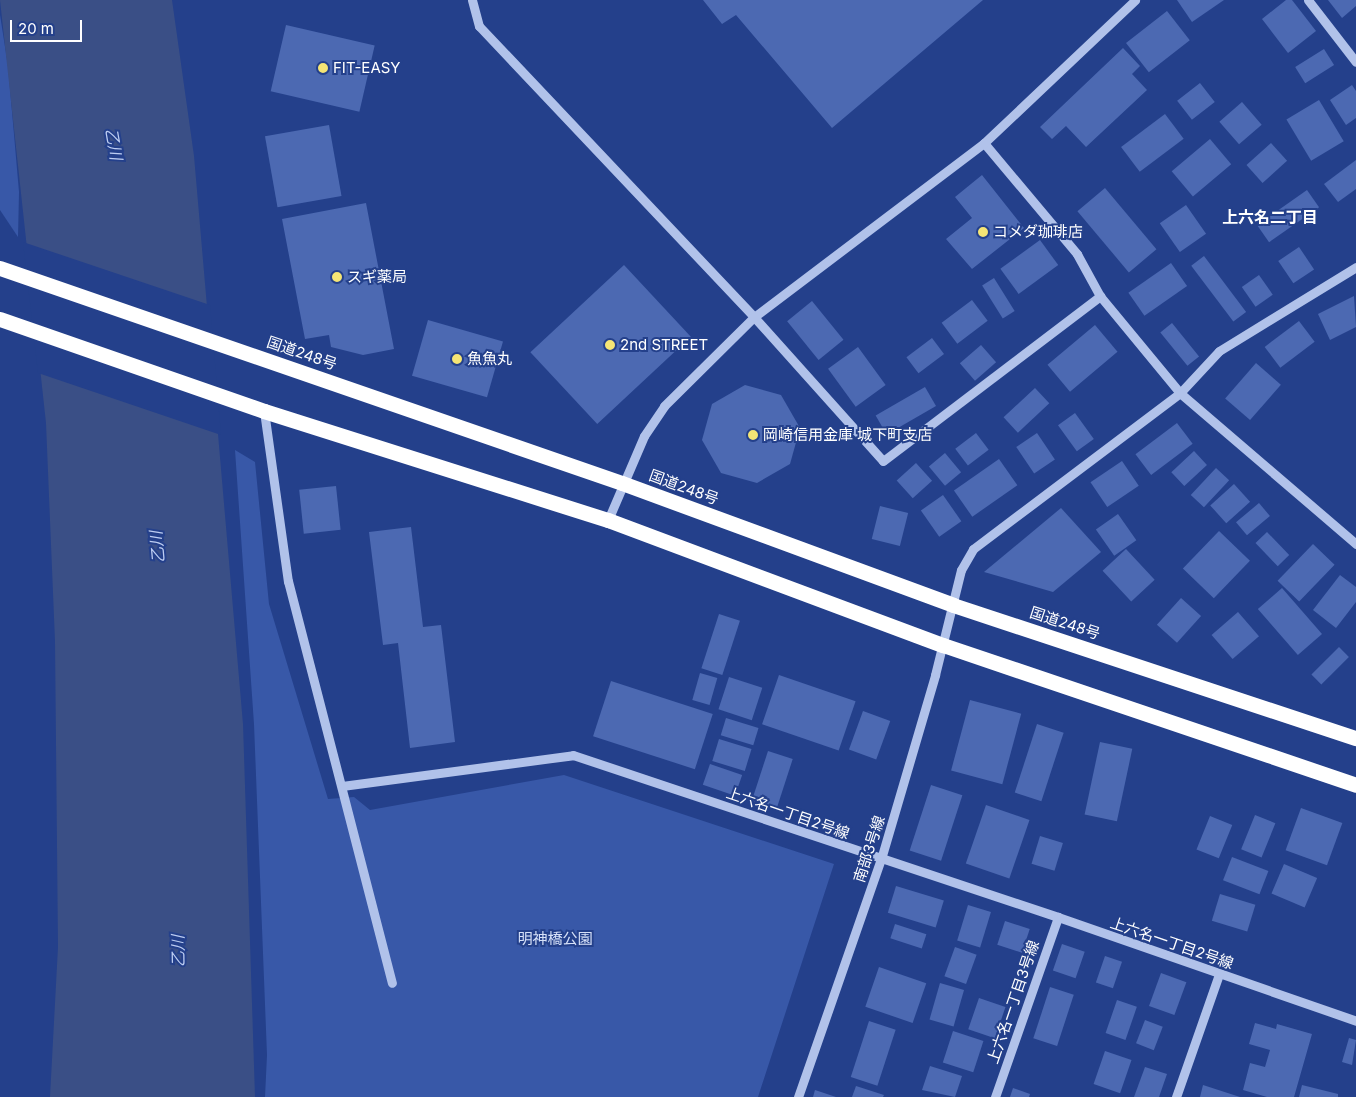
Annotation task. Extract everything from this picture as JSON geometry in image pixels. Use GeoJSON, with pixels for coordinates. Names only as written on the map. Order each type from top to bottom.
{"type":"FeatureCollection","features":[{"type":"Feature","properties":{"kind":"highway","name":"国道248号"},"geometry":{"type":"LineString","coordinates":[[0,268],[622,483],[953,605],[1356,738]]}},
{"type":"Feature","properties":{"kind":"highway"},"geometry":{"type":"LineString","coordinates":[[0,319],[264,411],[608,520],[943,645],[1356,785]]}},
{"type":"Feature","properties":{"kind":"street"},"geometry":{"type":"LineString","coordinates":[[472,0],[479,26],[754,317],[883,461],[1100,296]]}},
{"type":"Feature","properties":{"kind":"street"},"geometry":{"type":"LineString","coordinates":[[608,520],[622,483],[644,436],[664,406],[754,317],[984,143],[1135,0]]}},
{"type":"Feature","properties":{"kind":"street"},"geometry":{"type":"LineString","coordinates":[[1308,0],[1356,62]]}},
{"type":"Feature","properties":{"kind":"street"},"geometry":{"type":"LineString","coordinates":[[984,143],[1077,254],[1100,296],[1180,393],[1356,544]]}},
{"type":"Feature","properties":{"kind":"street","name":"南部3号線"},"geometry":{"type":"LineString","coordinates":[[798,1097],[881,859],[943,645],[962,570],[973,549],[1180,393],[1220,351],[1356,267]]}},
{"type":"Feature","properties":{"kind":"street"},"geometry":{"type":"LineString","coordinates":[[264,411],[288,581],[392,983]]}},
{"type":"Feature","properties":{"kind":"street","name":"上六名一丁目2号線"},"geometry":{"type":"LineString","coordinates":[[342,786],[573,755],[1058,917],[1356,1021]]}},
{"type":"Feature","properties":{"kind":"street","name":"上六名一丁目3号線"},"geometry":{"type":"LineString","coordinates":[[995,1097],[1058,917]]}},
{"type":"Feature","properties":{"kind":"street"},"geometry":{"type":"LineString","coordinates":[[1176,1097],[1219,974]]}},
{"type":"Feature","properties":{"kind":"green space"},"geometry":{"type":"Polygon","coordinates":[[[0,15],[8,66],[19,192],[18,237],[0,210],[0,15]]]}},
{"type":"Feature","properties":{"kind":"green space","name":"明神橋公園"},"geometry":{"type":"Polygon","coordinates":[[[235,450],[255,462],[269,604],[328,799],[354,797],[370,810],[564,775],[834,864],[758,1097],[265,1097],[267,1055],[254,724],[235,450]]]}},
{"type":"Feature","properties":{"kind":"water","name":"乙川"},"geometry":{"type":"Polygon","coordinates":[[[0,0],[172,0],[194,156],[243,724],[255,1097],[50,1097],[58,947],[55,641],[46,423],[0,0]]]}},
{"type":"Feature","properties":{"kind":"pier"},"geometry":{"type":"Polygon","coordinates":[[[23,242],[210,305],[221,435],[38,373],[23,242]]]}},
{"type":"Feature","properties":{"kind":"building"},"geometry":{"type":"Polygon","coordinates":[[[703,0],[983,0],[832,128],[736,15],[722,24],[703,0]]]}},
{"type":"Feature","properties":{"kind":"building"},"geometry":{"type":"Polygon","coordinates":[[[1177,0],[1224,0],[1192,22],[1177,0]]]}},
{"type":"Feature","properties":{"kind":"building"},"geometry":{"type":"Polygon","coordinates":[[[1286,0],[1292,0],[1316,31],[1288,53],[1262,19],[1286,0]]]}},
{"type":"Feature","properties":{"kind":"building"},"geometry":{"type":"Polygon","coordinates":[[[1328,0],[1356,0],[1356,6],[1342,18],[1328,0]]]}},
{"type":"Feature","properties":{"kind":"building"},"geometry":{"type":"Polygon","coordinates":[[[1167,11],[1190,40],[1149,72],[1126,43],[1167,11]]]}},
{"type":"Feature","properties":{"kind":"building","name":"FIT-EASY"},"geometry":{"type":"Polygon","coordinates":[[[286,25],[375,45],[359,112],[271,91],[286,25]]]}},
{"type":"Feature","properties":{"kind":"building"},"geometry":{"type":"Polygon","coordinates":[[[1123,48],[1140,66],[1132,74],[1147,90],[1086,147],[1066,126],[1052,139],[1040,127],[1123,48]]]}},
{"type":"Feature","properties":{"kind":"building"},"geometry":{"type":"Polygon","coordinates":[[[1324,49],[1334,65],[1305,83],[1295,67],[1324,49]]]}},
{"type":"Feature","properties":{"kind":"building"},"geometry":{"type":"Polygon","coordinates":[[[1200,83],[1215,102],[1192,120],[1177,101],[1200,83]]]}},
{"type":"Feature","properties":{"kind":"building"},"geometry":{"type":"Polygon","coordinates":[[[1352,85],[1356,91],[1356,118],[1346,125],[1330,100],[1352,85]]]}},
{"type":"Feature","properties":{"kind":"building"},"geometry":{"type":"Polygon","coordinates":[[[1319,100],[1344,141],[1311,161],[1286,120],[1319,100]]]}},
{"type":"Feature","properties":{"kind":"building"},"geometry":{"type":"Polygon","coordinates":[[[1242,102],[1262,125],[1239,144],[1219,122],[1242,102]]]}},
{"type":"Feature","properties":{"kind":"building"},"geometry":{"type":"Polygon","coordinates":[[[1165,114],[1184,139],[1140,172],[1121,147],[1165,114]]]}},
{"type":"Feature","properties":{"kind":"building"},"geometry":{"type":"Polygon","coordinates":[[[329,125],[342,196],[277,207],[265,136],[329,125]]]}},
{"type":"Feature","properties":{"kind":"building"},"geometry":{"type":"Polygon","coordinates":[[[1210,139],[1231,164],[1193,196],[1172,171],[1210,139]]]}},
{"type":"Feature","properties":{"kind":"building"},"geometry":{"type":"Polygon","coordinates":[[[1271,143],[1287,161],[1263,183],[1246,165],[1271,143]]]}},
{"type":"Feature","properties":{"kind":"building"},"geometry":{"type":"Polygon","coordinates":[[[1356,160],[1356,189],[1338,202],[1324,184],[1356,160]]]}},
{"type":"Feature","properties":{"kind":"building"},"geometry":{"type":"Polygon","coordinates":[[[982,175],[1024,228],[972,269],[946,239],[972,218],[955,197],[982,175]]]}},
{"type":"Feature","properties":{"kind":"building"},"geometry":{"type":"Polygon","coordinates":[[[1105,188],[1156,249],[1129,272],[1077,211],[1105,188]]]}},
{"type":"Feature","properties":{"kind":"building"},"geometry":{"type":"Polygon","coordinates":[[[1307,190],[1319,207],[1269,242],[1257,225],[1307,190]]]}},
{"type":"Feature","properties":{"kind":"building","name":"スギ薬局"},"geometry":{"type":"Polygon","coordinates":[[[366,203],[394,349],[363,355],[331,347],[329,335],[305,339],[282,219],[366,203]]]}},
{"type":"Feature","properties":{"kind":"building"},"geometry":{"type":"Polygon","coordinates":[[[1186,205],[1206,234],[1180,252],[1160,223],[1186,205]]]}},
{"type":"Feature","properties":{"kind":"building"},"geometry":{"type":"Polygon","coordinates":[[[1040,240],[1058,265],[1019,294],[1000,269],[1040,240]]]}},
{"type":"Feature","properties":{"kind":"building"},"geometry":{"type":"Polygon","coordinates":[[[1299,247],[1314,269],[1293,283],[1278,261],[1299,247]]]}},
{"type":"Feature","properties":{"kind":"building"},"geometry":{"type":"Polygon","coordinates":[[[1204,256],[1246,312],[1233,322],[1191,266],[1204,256]]]}},
{"type":"Feature","properties":{"kind":"building"},"geometry":{"type":"Polygon","coordinates":[[[1171,263],[1187,286],[1144,316],[1128,293],[1171,263]]]}},
{"type":"Feature","properties":{"kind":"building","name":"2nd STREET"},"geometry":{"type":"Polygon","coordinates":[[[624,265],[691,337],[597,424],[530,352],[624,265]]]}},
{"type":"Feature","properties":{"kind":"building"},"geometry":{"type":"Polygon","coordinates":[[[1259,275],[1273,295],[1256,307],[1242,287],[1259,275]]]}},
{"type":"Feature","properties":{"kind":"building"},"geometry":{"type":"Polygon","coordinates":[[[994,278],[1015,311],[1003,318],[982,285],[994,278]]]}},
{"type":"Feature","properties":{"kind":"building"},"geometry":{"type":"Polygon","coordinates":[[[1354,296],[1356,327],[1330,340],[1318,314],[1354,296]]]}},
{"type":"Feature","properties":{"kind":"building"},"geometry":{"type":"Polygon","coordinates":[[[972,300],[988,321],[957,344],[942,323],[972,300]]]}},
{"type":"Feature","properties":{"kind":"building"},"geometry":{"type":"Polygon","coordinates":[[[812,301],[843,340],[819,360],[787,321],[812,301]]]}},
{"type":"Feature","properties":{"kind":"building","name":"魚魚丸"},"geometry":{"type":"Polygon","coordinates":[[[428,320],[503,341],[487,397],[412,376],[428,320]]]}},
{"type":"Feature","properties":{"kind":"building"},"geometry":{"type":"Polygon","coordinates":[[[1299,321],[1315,342],[1280,368],[1265,347],[1299,321]]]}},
{"type":"Feature","properties":{"kind":"building"},"geometry":{"type":"Polygon","coordinates":[[[1172,323],[1199,356],[1187,366],[1160,332],[1172,323]]]}},
{"type":"Feature","properties":{"kind":"building"},"geometry":{"type":"Polygon","coordinates":[[[1095,325],[1117,352],[1070,392],[1048,365],[1095,325]]]}},
{"type":"Feature","properties":{"kind":"building"},"geometry":{"type":"Polygon","coordinates":[[[932,338],[944,354],[918,373],[906,357],[932,338]]]}},
{"type":"Feature","properties":{"kind":"building"},"geometry":{"type":"Polygon","coordinates":[[[981,345],[996,362],[975,381],[960,363],[981,345]]]}},
{"type":"Feature","properties":{"kind":"building"},"geometry":{"type":"Polygon","coordinates":[[[858,347],[886,385],[856,407],[828,369],[858,347]]]}},
{"type":"Feature","properties":{"kind":"building"},"geometry":{"type":"Polygon","coordinates":[[[1256,363],[1281,385],[1250,420],[1225,398],[1256,363]]]}},
{"type":"Feature","properties":{"kind":"building"},"geometry":{"type":"Polygon","coordinates":[[[745,385],[781,395],[800,428],[790,464],[757,483],[721,473],[702,440],[712,404],[745,385]]]}},
{"type":"Feature","properties":{"kind":"building"},"geometry":{"type":"Polygon","coordinates":[[[925,387],[936,406],[887,435],[876,416],[925,387]]]}},
{"type":"Feature","properties":{"kind":"building"},"geometry":{"type":"Polygon","coordinates":[[[1035,388],[1049,403],[1018,433],[1004,417],[1035,388]]]}},
{"type":"Feature","properties":{"kind":"building"},"geometry":{"type":"Polygon","coordinates":[[[1075,413],[1094,439],[1077,451],[1058,425],[1075,413]]]}},
{"type":"Feature","properties":{"kind":"building"},"geometry":{"type":"Polygon","coordinates":[[[1177,423],[1193,444],[1151,475],[1135,454],[1177,423]]]}},
{"type":"Feature","properties":{"kind":"building"},"geometry":{"type":"Polygon","coordinates":[[[976,433],[989,450],[968,465],[955,449],[976,433]]]}},
{"type":"Feature","properties":{"kind":"building"},"geometry":{"type":"Polygon","coordinates":[[[1037,433],[1055,460],[1034,474],[1016,447],[1037,433]]]}},
{"type":"Feature","properties":{"kind":"building"},"geometry":{"type":"Polygon","coordinates":[[[1194,451],[1207,465],[1184,486],[1171,472],[1194,451]]]}},
{"type":"Feature","properties":{"kind":"building"},"geometry":{"type":"Polygon","coordinates":[[[945,453],[961,472],[945,486],[929,466],[945,453]]]}},
{"type":"Feature","properties":{"kind":"building"},"geometry":{"type":"Polygon","coordinates":[[[999,459],[1017,485],[972,517],[954,491],[999,459]]]}},
{"type":"Feature","properties":{"kind":"building"},"geometry":{"type":"Polygon","coordinates":[[[1122,461],[1139,486],[1107,507],[1090,482],[1122,461]]]}},
{"type":"Feature","properties":{"kind":"building"},"geometry":{"type":"Polygon","coordinates":[[[916,463],[932,481],[913,498],[897,480],[916,463]]]}},
{"type":"Feature","properties":{"kind":"building"},"geometry":{"type":"Polygon","coordinates":[[[1216,468],[1229,480],[1204,507],[1191,495],[1216,468]]]}},
{"type":"Feature","properties":{"kind":"building"},"geometry":{"type":"Polygon","coordinates":[[[1234,484],[1250,502],[1226,523],[1210,505],[1234,484]]]}},
{"type":"Feature","properties":{"kind":"building"},"geometry":{"type":"Polygon","coordinates":[[[336,486],[341,530],[304,534],[299,490],[336,486]]]}},
{"type":"Feature","properties":{"kind":"building"},"geometry":{"type":"Polygon","coordinates":[[[943,495],[961,521],[939,537],[921,510],[943,495]]]}},
{"type":"Feature","properties":{"kind":"building"},"geometry":{"type":"Polygon","coordinates":[[[1259,503],[1270,516],[1247,535],[1236,522],[1259,503]]]}},
{"type":"Feature","properties":{"kind":"building"},"geometry":{"type":"Polygon","coordinates":[[[880,506],[908,513],[900,546],[872,539],[880,506]]]}},
{"type":"Feature","properties":{"kind":"building"},"geometry":{"type":"Polygon","coordinates":[[[1061,508],[1101,552],[1053,592],[984,572],[1061,508]]]}},
{"type":"Feature","properties":{"kind":"building"},"geometry":{"type":"Polygon","coordinates":[[[1118,514],[1136,540],[1114,556],[1096,529],[1118,514]]]}},
{"type":"Feature","properties":{"kind":"building"},"geometry":{"type":"Polygon","coordinates":[[[411,527],[423,627],[441,625],[455,742],[410,748],[398,643],[383,645],[369,532],[411,527]]]}},
{"type":"Feature","properties":{"kind":"building"},"geometry":{"type":"Polygon","coordinates":[[[1219,531],[1250,561],[1214,598],[1183,568],[1219,531]]]}},
{"type":"Feature","properties":{"kind":"building"},"geometry":{"type":"Polygon","coordinates":[[[1267,532],[1289,555],[1278,566],[1255,543],[1267,532]]]}},
{"type":"Feature","properties":{"kind":"building"},"geometry":{"type":"Polygon","coordinates":[[[1313,544],[1335,565],[1299,602],[1278,581],[1313,544]]]}},
{"type":"Feature","properties":{"kind":"building"},"geometry":{"type":"Polygon","coordinates":[[[1126,549],[1155,580],[1131,602],[1103,571],[1126,549]]]}},
{"type":"Feature","properties":{"kind":"building"},"geometry":{"type":"Polygon","coordinates":[[[1340,575],[1356,587],[1356,602],[1336,628],[1313,610],[1340,575]]]}},
{"type":"Feature","properties":{"kind":"building"},"geometry":{"type":"Polygon","coordinates":[[[1282,588],[1322,634],[1298,655],[1258,609],[1282,588]]]}},
{"type":"Feature","properties":{"kind":"building"},"geometry":{"type":"Polygon","coordinates":[[[1181,598],[1201,616],[1177,643],[1157,625],[1181,598]]]}},
{"type":"Feature","properties":{"kind":"building"},"geometry":{"type":"Polygon","coordinates":[[[1238,612],[1259,636],[1233,659],[1212,635],[1238,612]]]}},
{"type":"Feature","properties":{"kind":"building"},"geometry":{"type":"Polygon","coordinates":[[[719,614],[740,621],[722,675],[701,668],[719,614]]]}},
{"type":"Feature","properties":{"kind":"building"},"geometry":{"type":"Polygon","coordinates":[[[1339,647],[1349,657],[1321,684],[1311,675],[1339,647]]]}},
{"type":"Feature","properties":{"kind":"building"},"geometry":{"type":"Polygon","coordinates":[[[700,673],[717,678],[710,705],[692,700],[700,673]]]}},
{"type":"Feature","properties":{"kind":"building"},"geometry":{"type":"Polygon","coordinates":[[[779,675],[856,701],[839,751],[762,724],[779,675]]]}},
{"type":"Feature","properties":{"kind":"building"},"geometry":{"type":"Polygon","coordinates":[[[729,677],[762,688],[752,720],[718,709],[729,677]]]}},
{"type":"Feature","properties":{"kind":"building"},"geometry":{"type":"Polygon","coordinates":[[[611,681],[713,714],[695,769],[593,736],[611,681]]]}},
{"type":"Feature","properties":{"kind":"building"},"geometry":{"type":"Polygon","coordinates":[[[970,700],[1021,714],[1002,784],[951,771],[970,700]]]}},
{"type":"Feature","properties":{"kind":"building"},"geometry":{"type":"Polygon","coordinates":[[[863,711],[890,721],[876,759],[849,750],[863,711]]]}},
{"type":"Feature","properties":{"kind":"building"},"geometry":{"type":"Polygon","coordinates":[[[726,718],[759,728],[753,745],[721,735],[726,718]]]}},
{"type":"Feature","properties":{"kind":"building"},"geometry":{"type":"Polygon","coordinates":[[[1037,724],[1064,733],[1041,801],[1015,792],[1037,724]]]}},
{"type":"Feature","properties":{"kind":"building"},"geometry":{"type":"Polygon","coordinates":[[[719,739],[752,749],[745,771],[712,761],[719,739]]]}},
{"type":"Feature","properties":{"kind":"building"},"geometry":{"type":"Polygon","coordinates":[[[1100,742],[1132,749],[1117,821],[1085,814],[1100,742]]]}},
{"type":"Feature","properties":{"kind":"building"},"geometry":{"type":"Polygon","coordinates":[[[768,751],[793,759],[777,808],[752,800],[768,751]]]}},
{"type":"Feature","properties":{"kind":"building"},"geometry":{"type":"Polygon","coordinates":[[[710,764],[742,775],[735,796],[703,785],[710,764]]]}},
{"type":"Feature","properties":{"kind":"building"},"geometry":{"type":"Polygon","coordinates":[[[931,785],[962,795],[941,861],[910,851],[931,785]]]}},
{"type":"Feature","properties":{"kind":"building"},"geometry":{"type":"Polygon","coordinates":[[[986,805],[1029,820],[1009,879],[966,864],[986,805]]]}},
{"type":"Feature","properties":{"kind":"building"},"geometry":{"type":"Polygon","coordinates":[[[1301,808],[1342,823],[1327,865],[1286,850],[1301,808]]]}},
{"type":"Feature","properties":{"kind":"building"},"geometry":{"type":"Polygon","coordinates":[[[1255,815],[1275,823],[1262,858],[1241,849],[1255,815]]]}},
{"type":"Feature","properties":{"kind":"building"},"geometry":{"type":"Polygon","coordinates":[[[1210,816],[1232,825],[1219,858],[1197,849],[1210,816]]]}},
{"type":"Feature","properties":{"kind":"building"},"geometry":{"type":"Polygon","coordinates":[[[1040,836],[1063,843],[1054,871],[1032,864],[1040,836]]]}},
{"type":"Feature","properties":{"kind":"building"},"geometry":{"type":"Polygon","coordinates":[[[1232,857],[1268,871],[1259,894],[1223,880],[1232,857]]]}},
{"type":"Feature","properties":{"kind":"building"},"geometry":{"type":"Polygon","coordinates":[[[1284,864],[1317,878],[1305,908],[1271,893],[1284,864]]]}},
{"type":"Feature","properties":{"kind":"building"},"geometry":{"type":"Polygon","coordinates":[[[896,886],[944,901],[936,927],[888,913],[896,886]]]}},
{"type":"Feature","properties":{"kind":"building"},"geometry":{"type":"Polygon","coordinates":[[[1220,894],[1255,905],[1247,932],[1212,921],[1220,894]]]}},
{"type":"Feature","properties":{"kind":"building"},"geometry":{"type":"Polygon","coordinates":[[[968,905],[991,912],[980,947],[957,940],[968,905]]]}},
{"type":"Feature","properties":{"kind":"building"},"geometry":{"type":"Polygon","coordinates":[[[1005,921],[1030,929],[1022,953],[997,945],[1005,921]]]}},
{"type":"Feature","properties":{"kind":"building"},"geometry":{"type":"Polygon","coordinates":[[[895,924],[926,934],[922,948],[890,938],[895,924]]]}},
{"type":"Feature","properties":{"kind":"building"},"geometry":{"type":"Polygon","coordinates":[[[1062,944],[1085,952],[1076,978],[1053,970],[1062,944]]]}},
{"type":"Feature","properties":{"kind":"building"},"geometry":{"type":"Polygon","coordinates":[[[955,947],[977,955],[966,984],[944,976],[955,947]]]}},
{"type":"Feature","properties":{"kind":"building"},"geometry":{"type":"Polygon","coordinates":[[[1105,956],[1122,962],[1113,988],[1096,982],[1105,956]]]}},
{"type":"Feature","properties":{"kind":"building"},"geometry":{"type":"Polygon","coordinates":[[[879,967],[926,983],[913,1023],[865,1007],[879,967]]]}},
{"type":"Feature","properties":{"kind":"building"},"geometry":{"type":"Polygon","coordinates":[[[1161,973],[1186,982],[1174,1015],[1149,1006],[1161,973]]]}},
{"type":"Feature","properties":{"kind":"building"},"geometry":{"type":"Polygon","coordinates":[[[940,983],[964,990],[954,1026],[930,1020],[940,983]]]}},
{"type":"Feature","properties":{"kind":"building"},"geometry":{"type":"Polygon","coordinates":[[[1050,987],[1074,995],[1057,1046],[1033,1038],[1050,987]]]}},
{"type":"Feature","properties":{"kind":"building"},"geometry":{"type":"Polygon","coordinates":[[[979,998],[1005,1007],[995,1038],[968,1029],[979,998]]]}},
{"type":"Feature","properties":{"kind":"building"},"geometry":{"type":"Polygon","coordinates":[[[1117,1000],[1137,1007],[1125,1040],[1106,1033],[1117,1000]]]}},
{"type":"Feature","properties":{"kind":"building"},"geometry":{"type":"Polygon","coordinates":[[[1145,1020],[1163,1027],[1154,1050],[1136,1043],[1145,1020]]]}},
{"type":"Feature","properties":{"kind":"building"},"geometry":{"type":"Polygon","coordinates":[[[869,1021],[896,1030],[877,1086],[851,1077],[869,1021]]]}},
{"type":"Feature","properties":{"kind":"building"},"geometry":{"type":"Polygon","coordinates":[[[1255,1023],[1276,1029],[1277,1024],[1312,1034],[1294,1097],[1267,1097],[1243,1090],[1250,1063],[1265,1067],[1270,1050],[1249,1044],[1255,1023]]]}},
{"type":"Feature","properties":{"kind":"building"},"geometry":{"type":"Polygon","coordinates":[[[953,1031],[983,1041],[973,1072],[943,1062],[953,1031]]]}},
{"type":"Feature","properties":{"kind":"building"},"geometry":{"type":"Polygon","coordinates":[[[1349,1038],[1356,1040],[1352,1065],[1342,1062],[1349,1038]]]}},
{"type":"Feature","properties":{"kind":"building"},"geometry":{"type":"Polygon","coordinates":[[[1105,1051],[1131,1060],[1120,1093],[1094,1084],[1105,1051]]]}},
{"type":"Feature","properties":{"kind":"building"},"geometry":{"type":"Polygon","coordinates":[[[930,1066],[962,1076],[955,1097],[922,1090],[930,1066]]]}},
{"type":"Feature","properties":{"kind":"building"},"geometry":{"type":"Polygon","coordinates":[[[1145,1067],[1167,1074],[1159,1097],[1134,1097],[1145,1067]]]}},
{"type":"Feature","properties":{"kind":"building"},"geometry":{"type":"Polygon","coordinates":[[[1203,1085],[1240,1097],[1200,1097],[1203,1085]]]}},
{"type":"Feature","properties":{"kind":"building"},"geometry":{"type":"Polygon","coordinates":[[[1302,1085],[1338,1094],[1338,1097],[1299,1097],[1302,1085]]]}},
{"type":"Feature","properties":{"kind":"building"},"geometry":{"type":"Polygon","coordinates":[[[856,1086],[884,1095],[883,1097],[852,1097],[856,1086]]]}},
{"type":"Feature","properties":{"kind":"building"},"geometry":{"type":"Polygon","coordinates":[[[1013,1088],[1030,1094],[1029,1097],[1010,1097],[1013,1088]]]}},
{"type":"Feature","properties":{"kind":"building"},"geometry":{"type":"Polygon","coordinates":[[[815,1090],[836,1097],[813,1097],[815,1090]]]}},
{"type":"Feature","properties":{"kind":"place","name":"FIT-EASY"},"geometry":{"type":"Point","coordinates":[323,68]}},
{"type":"Feature","properties":{"kind":"place","name":"コメダ珈琲店"},"geometry":{"type":"Point","coordinates":[983,232]}},
{"type":"Feature","properties":{"kind":"place","name":"スギ薬局"},"geometry":{"type":"Point","coordinates":[337,277]}},
{"type":"Feature","properties":{"kind":"place","name":"2nd STREET"},"geometry":{"type":"Point","coordinates":[610,345]}},
{"type":"Feature","properties":{"kind":"place","name":"魚魚丸"},"geometry":{"type":"Point","coordinates":[457,359]}},
{"type":"Feature","properties":{"kind":"place","name":"岡崎信用金庫 城下町支店"},"geometry":{"type":"Point","coordinates":[753,435]}},
{"type":"Feature","properties":{"kind":"district","name":"上六名二丁目"},"geometry":{"type":"Point","coordinates":[1270,217]}}]}
